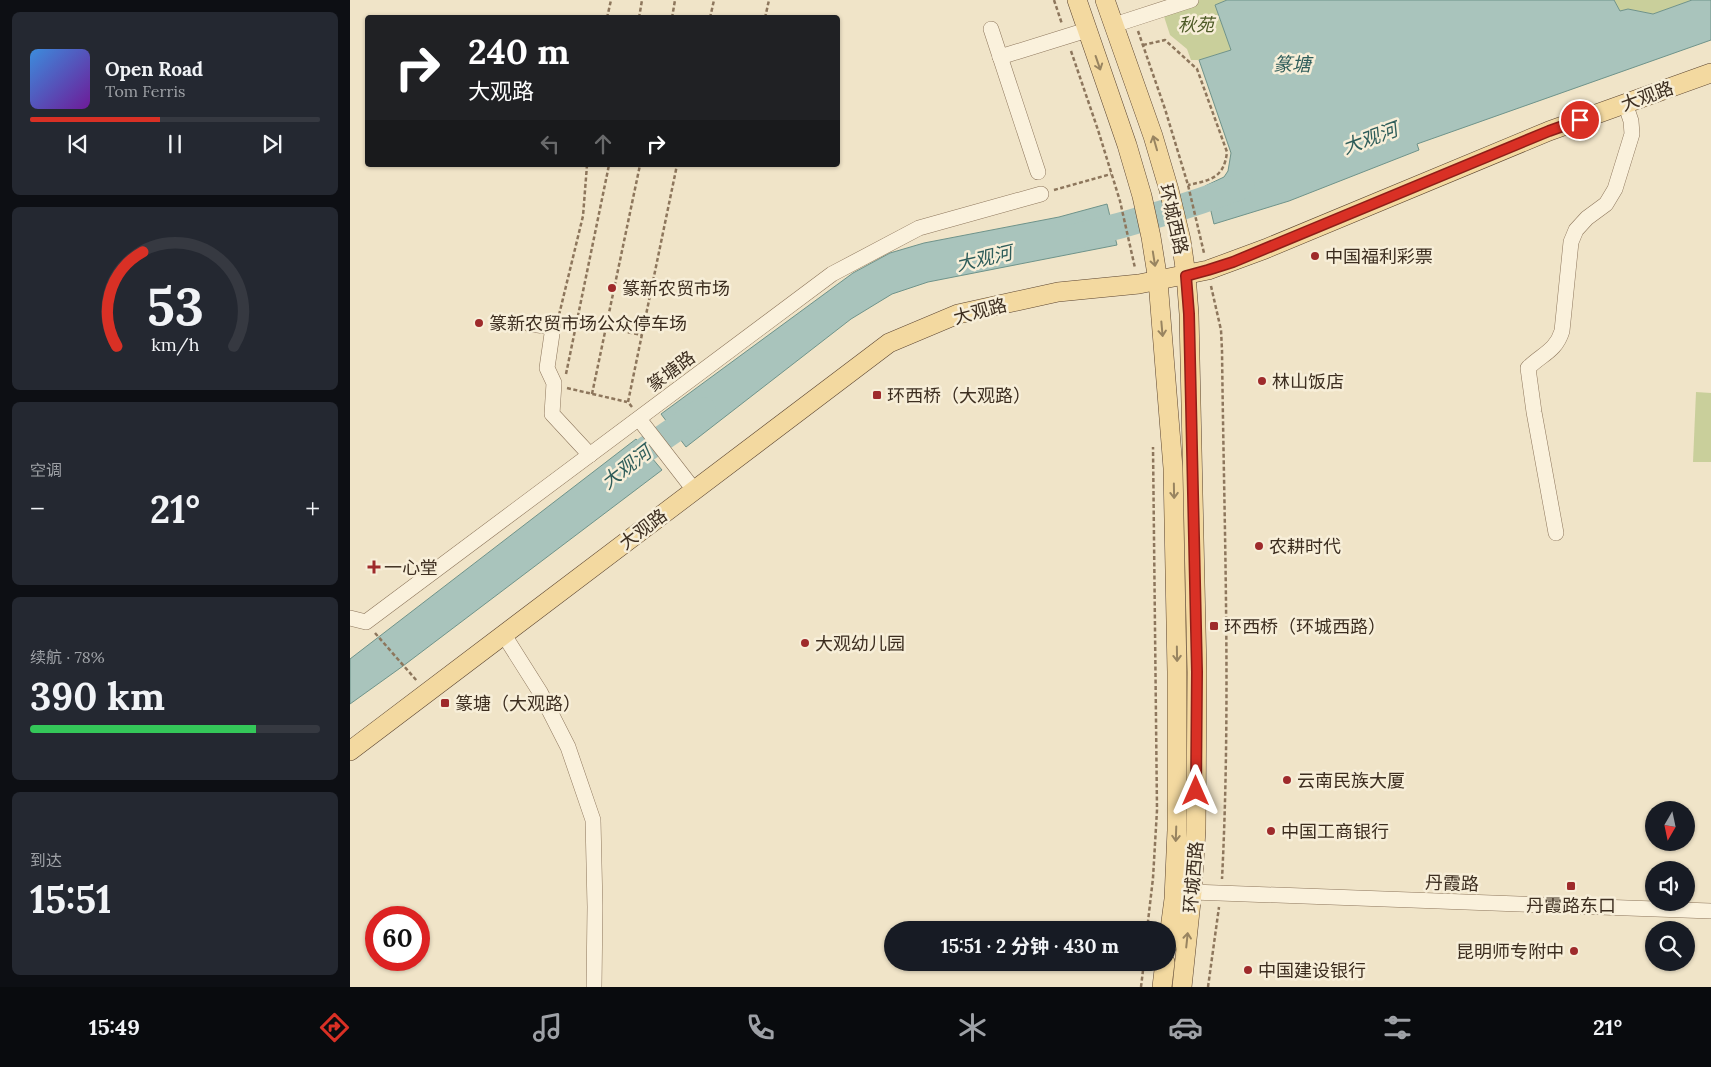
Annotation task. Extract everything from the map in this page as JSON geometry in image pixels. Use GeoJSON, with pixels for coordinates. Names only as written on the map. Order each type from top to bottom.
{"type":"FeatureCollection","features":[{"type":"Feature","properties":{"kind":"main road","name":"环城西路"},"geometry":{"type":"LineString","coordinates":[[1076,0],[1127,145],[1142,196],[1158,281],[1174,468],[1177,830],[1171,921]]}},
{"type":"Feature","properties":{"kind":"main road","name":"环城西路"},"geometry":{"type":"LineString","coordinates":[[1105,0],[1153,136],[1169,190],[1179,231],[1186,276],[1189,314],[1197,672],[1196,830],[1192,892],[1182,987]]}},
{"type":"Feature","properties":{"kind":"main road","name":"大观路"},"geometry":{"type":"LineString","coordinates":[[350,751],[889,343],[958,314],[1058,292],[1139,284],[1186,276],[1208,270],[1265,249],[1549,131],[1711,73]]}},
{"type":"Feature","properties":{"kind":"main road"},"geometry":{"type":"LineString","coordinates":[[1162,987],[1164,971]]}},
{"type":"Feature","properties":{"kind":"street"},"geometry":{"type":"LineString","coordinates":[[1114,26],[1191,0]]}},
{"type":"Feature","properties":{"kind":"street"},"geometry":{"type":"LineString","coordinates":[[991,29],[1038,172]]}},
{"type":"Feature","properties":{"kind":"street"},"geometry":{"type":"LineString","coordinates":[[1000,57],[1087,30]]}},
{"type":"Feature","properties":{"kind":"street"},"geometry":{"type":"LineString","coordinates":[[1556,533],[1528,368],[1554,348],[1560,340],[1571,242],[1576,230],[1587,218],[1606,204],[1615,189],[1632,134],[1631,121],[1625,104]]}},
{"type":"Feature","properties":{"kind":"street","name":"篆塘路"},"geometry":{"type":"LineString","coordinates":[[350,618],[366,622],[832,274],[918,228],[1041,194]]}},
{"type":"Feature","properties":{"kind":"street"},"geometry":{"type":"LineString","coordinates":[[530,324],[553,327],[548,368],[554,383],[552,414],[590,455]]}},
{"type":"Feature","properties":{"kind":"street"},"geometry":{"type":"LineString","coordinates":[[639,419],[694,490]]}},
{"type":"Feature","properties":{"kind":"street"},"geometry":{"type":"LineString","coordinates":[[504,634],[540,692],[568,747],[592,820],[595,907],[594,987]]}},
{"type":"Feature","properties":{"kind":"street","name":"丹霞路"},"geometry":{"type":"LineString","coordinates":[[1192,892],[1711,911]]}},
{"type":"Feature","properties":{"kind":"path"},"geometry":{"type":"LineString","coordinates":[[608,15],[611,0]]}},
{"type":"Feature","properties":{"kind":"path"},"geometry":{"type":"LineString","coordinates":[[639,15],[642,0]]}},
{"type":"Feature","properties":{"kind":"path"},"geometry":{"type":"LineString","coordinates":[[672,15],[675,0]]}},
{"type":"Feature","properties":{"kind":"path"},"geometry":{"type":"LineString","coordinates":[[711,15],[714,0]]}},
{"type":"Feature","properties":{"kind":"path"},"geometry":{"type":"LineString","coordinates":[[766,15],[769,0]]}},
{"type":"Feature","properties":{"kind":"path"},"geometry":{"type":"LineString","coordinates":[[1054,0],[1120,202],[1139,284]]}},
{"type":"Feature","properties":{"kind":"path"},"geometry":{"type":"LineString","coordinates":[[1134,19],[1165,109],[1188,185],[1221,330],[1227,708],[1221,893],[1208,987]]}},
{"type":"Feature","properties":{"kind":"path"},"geometry":{"type":"LineString","coordinates":[[1143,45],[1165,40],[1197,68],[1227,152],[1226,163],[1221,173],[1208,181],[1188,185]]}},
{"type":"Feature","properties":{"kind":"path"},"geometry":{"type":"LineString","coordinates":[[587,167],[583,216],[558,318],[642,335]]}},
{"type":"Feature","properties":{"kind":"path"},"geometry":{"type":"LineString","coordinates":[[565,378],[608,167]]}},
{"type":"Feature","properties":{"kind":"path"},"geometry":{"type":"LineString","coordinates":[[592,394],[640,167]]}},
{"type":"Feature","properties":{"kind":"path"},"geometry":{"type":"LineString","coordinates":[[628,402],[677,167]]}},
{"type":"Feature","properties":{"kind":"path"},"geometry":{"type":"LineString","coordinates":[[1041,194],[1111,174]]}},
{"type":"Feature","properties":{"kind":"path"},"geometry":{"type":"LineString","coordinates":[[567,330],[568,320]]}},
{"type":"Feature","properties":{"kind":"path"},"geometry":{"type":"LineString","coordinates":[[563,387],[628,402],[639,419]]}},
{"type":"Feature","properties":{"kind":"path"},"geometry":{"type":"LineString","coordinates":[[1148,921],[1154,878],[1157,810],[1153,443]]}},
{"type":"Feature","properties":{"kind":"path"},"geometry":{"type":"LineString","coordinates":[[378,638],[426,692]]}},
{"type":"Feature","properties":{"kind":"path"},"geometry":{"type":"LineString","coordinates":[[1141,987],[1143,971]]}},
{"type":"Feature","properties":{"kind":"green space","name":"秋苑"},"geometry":{"type":"Polygon","coordinates":[[[1167,0],[1227,0],[1215,5],[1231,50],[1199,60],[1191,60],[1187,49],[1170,35],[1160,4],[1167,0]]]}},
{"type":"Feature","properties":{"kind":"green space"},"geometry":{"type":"Polygon","coordinates":[[[1614,0],[1692,0],[1653,14],[1628,9],[1620,11],[1614,0]]]}},
{"type":"Feature","properties":{"kind":"green space"},"geometry":{"type":"Polygon","coordinates":[[[1696,392],[1711,393],[1711,462],[1693,462],[1696,392]]]}},
{"type":"Feature","properties":{"kind":"water","name":"篆塘"},"geometry":{"type":"Polygon","coordinates":[[[1227,0],[1614,0],[1620,11],[1628,9],[1653,14],[1692,0],[1711,0],[1711,40],[1417,144],[1419,150],[1289,201],[1214,224],[1205,186],[1224,177],[1228,171],[1231,153],[1199,60],[1231,50],[1215,5],[1227,0]]]}},
{"type":"Feature","properties":{"kind":"water"},"geometry":{"type":"Polygon","coordinates":[[[1107,204],[1117,245],[928,282],[892,294],[851,319],[686,447],[661,414],[853,273],[890,253],[924,243],[1059,217],[1107,204]]]}},
{"type":"Feature","properties":{"kind":"water"},"geometry":{"type":"Polygon","coordinates":[[[636,439],[662,470],[350,704],[350,659],[636,439]]]}},
{"type":"Feature","properties":{"kind":"waterway","name":"大观河"},"geometry":{"type":"LineString","coordinates":[[1079,236],[1161,214],[1242,186]]}},
{"type":"Feature","properties":{"kind":"waterway","name":"大观河"},"geometry":{"type":"LineString","coordinates":[[618,472],[645,450],[703,410]]}},
{"type":"Feature","properties":{"kind":"place","name":"中国福利彩票"},"geometry":{"type":"Point","coordinates":[1315,256]}},
{"type":"Feature","properties":{"kind":"place","name":"篆新农贸市场"},"geometry":{"type":"Point","coordinates":[612,288]}},
{"type":"Feature","properties":{"kind":"place","name":"篆新农贸市场公众停车场"},"geometry":{"type":"Point","coordinates":[479,323]}},
{"type":"Feature","properties":{"kind":"place","name":"林山饭店"},"geometry":{"type":"Point","coordinates":[1262,381]}},
{"type":"Feature","properties":{"kind":"place","name":"环西桥（大观路）"},"geometry":{"type":"Point","coordinates":[877,395]}},
{"type":"Feature","properties":{"kind":"place","name":"农耕时代"},"geometry":{"type":"Point","coordinates":[1259,546]}},
{"type":"Feature","properties":{"kind":"place","name":"一心堂"},"geometry":{"type":"Point","coordinates":[374,567]}},
{"type":"Feature","properties":{"kind":"place","name":"环西桥（环城西路）"},"geometry":{"type":"Point","coordinates":[1214,626]}},
{"type":"Feature","properties":{"kind":"place","name":"大观幼儿园"},"geometry":{"type":"Point","coordinates":[805,643]}},
{"type":"Feature","properties":{"kind":"place","name":"篆塘（大观路）"},"geometry":{"type":"Point","coordinates":[445,703]}},
{"type":"Feature","properties":{"kind":"place","name":"云南民族大厦"},"geometry":{"type":"Point","coordinates":[1287,780]}},
{"type":"Feature","properties":{"kind":"place","name":"中国工商银行"},"geometry":{"type":"Point","coordinates":[1271,831]}},
{"type":"Feature","properties":{"kind":"place","name":"丹霞路东口"},"geometry":{"type":"Point","coordinates":[1571,886]}},
{"type":"Feature","properties":{"kind":"place","name":"昆明师专附中"},"geometry":{"type":"Point","coordinates":[1574,951]}},
{"type":"Feature","properties":{"kind":"place","name":"中国建设银行"},"geometry":{"type":"Point","coordinates":[1248,970]}},
{"type":"Feature","properties":{"kind":"route"},"geometry":{"type":"LineString","coordinates":[[1196,791],[1196,652],[1189,314],[1186,276],[1233,262],[1549,131],[1580,120]]}}]}
